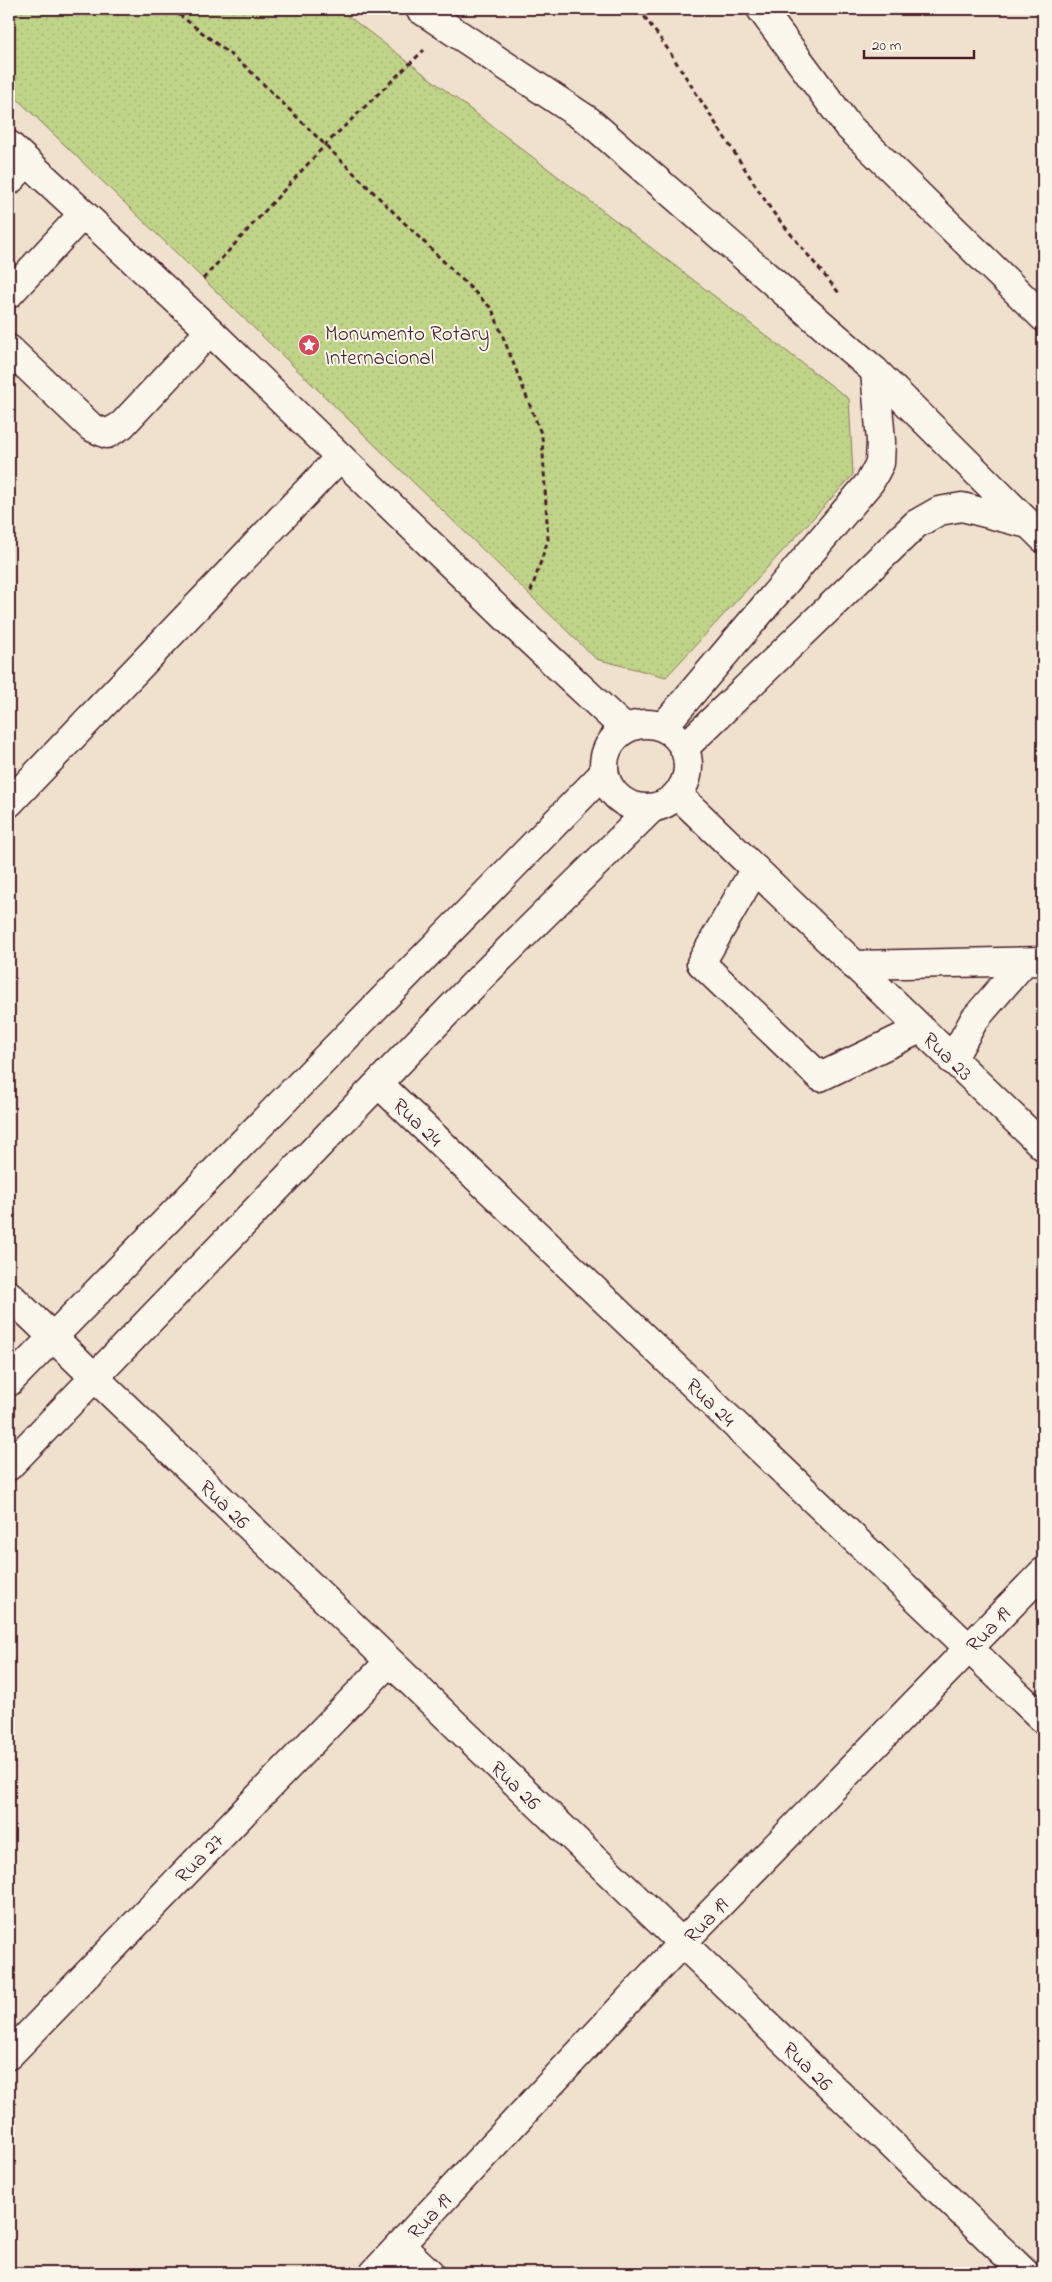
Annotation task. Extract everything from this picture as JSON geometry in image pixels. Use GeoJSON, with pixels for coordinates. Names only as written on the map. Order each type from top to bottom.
{"type":"FeatureCollection","features":[{"type":"Feature","properties":{"kind":"main road"},"geometry":{"type":"LineString","coordinates":[[420,9],[588,121],[875,371],[1036,531]]}},
{"type":"Feature","properties":{"kind":"main road"},"geometry":{"type":"LineString","coordinates":[[761,9],[847,125],[1043,317]]}},
{"type":"Feature","properties":{"kind":"main road"},"geometry":{"type":"LineString","coordinates":[[15,163],[83,214],[181,303],[625,729]]}},
{"type":"Feature","properties":{"kind":"main road"},"geometry":{"type":"LineString","coordinates":[[9,294],[83,214]]}},
{"type":"Feature","properties":{"kind":"main road"},"geometry":{"type":"LineString","coordinates":[[9,350],[91,427],[107,434],[122,425],[210,331]]}},
{"type":"Feature","properties":{"kind":"main road"},"geometry":{"type":"LineString","coordinates":[[663,727],[870,482],[880,463],[875,371]]}},
{"type":"Feature","properties":{"kind":"main road"},"geometry":{"type":"LineString","coordinates":[[9,802],[340,457]]}},
{"type":"Feature","properties":{"kind":"main road"},"geometry":{"type":"LineString","coordinates":[[684,748],[916,524],[939,511],[962,506],[1036,531]]}},
{"type":"Feature","properties":{"kind":"main road"},"geometry":{"type":"LineString","coordinates":[[637,724],[663,727],[672,732],[684,748],[688,760],[685,783],[666,804],[652,808],[639,808],[621,800],[608,785],[604,773],[604,760],[608,748],[615,737],[625,729],[637,724]]}},
{"type":"Feature","properties":{"kind":"main road"},"geometry":{"type":"LineString","coordinates":[[9,1382],[604,773]]}},
{"type":"Feature","properties":{"kind":"main road","name":"Rua 23"},"geometry":{"type":"LineString","coordinates":[[677,794],[1043,1146]]}},
{"type":"Feature","properties":{"kind":"main road"},"geometry":{"type":"LineString","coordinates":[[9,1466],[481,977],[652,808]]}},
{"type":"Feature","properties":{"kind":"main road"},"geometry":{"type":"LineString","coordinates":[[755,870],[701,962],[743,1003],[820,1077],[920,1029]]}},
{"type":"Feature","properties":{"kind":"main road"},"geometry":{"type":"LineString","coordinates":[[854,965],[1033,962]]}},
{"type":"Feature","properties":{"kind":"main road"},"geometry":{"type":"LineString","coordinates":[[952,1060],[974,1020],[1033,962]]}},
{"type":"Feature","properties":{"kind":"main road","name":"Rua 24"},"geometry":{"type":"LineString","coordinates":[[379,1084],[970,1648],[1043,1720]]}},
{"type":"Feature","properties":{"kind":"main road","name":"Rua 26"},"geometry":{"type":"LineString","coordinates":[[9,1295],[681,1944],[1025,2273]]}},
{"type":"Feature","properties":{"kind":"main road","name":"Rua 19"},"geometry":{"type":"LineString","coordinates":[[374,2273],[681,1944],[1043,1572]]}},
{"type":"Feature","properties":{"kind":"main road","name":"Rua 27"},"geometry":{"type":"LineString","coordinates":[[9,2055],[389,1662]]}},
{"type":"Feature","properties":{"kind":"main road"},"geometry":{"type":"LineString","coordinates":[[401,2246],[430,2273]]}},
{"type":"Feature","properties":{"kind":"path"},"geometry":{"type":"LineString","coordinates":[[172,9],[245,66],[492,309],[542,436],[548,540],[518,628]]}},
{"type":"Feature","properties":{"kind":"path"},"geometry":{"type":"LineString","coordinates":[[639,9],[667,48],[772,211],[841,294]]}},
{"type":"Feature","properties":{"kind":"path"},"geometry":{"type":"LineString","coordinates":[[181,303],[326,144],[448,27]]}},
{"type":"Feature","properties":{"kind":"green space"},"geometry":{"type":"Polygon","coordinates":[[[9,9],[339,9],[849,399],[853,475],[666,677],[596,659],[9,91],[9,9]]]}},
{"type":"Feature","properties":{"kind":"place","name":"Monumento Rotary Internacional"},"geometry":{"type":"Point","coordinates":[309,345]}}]}
